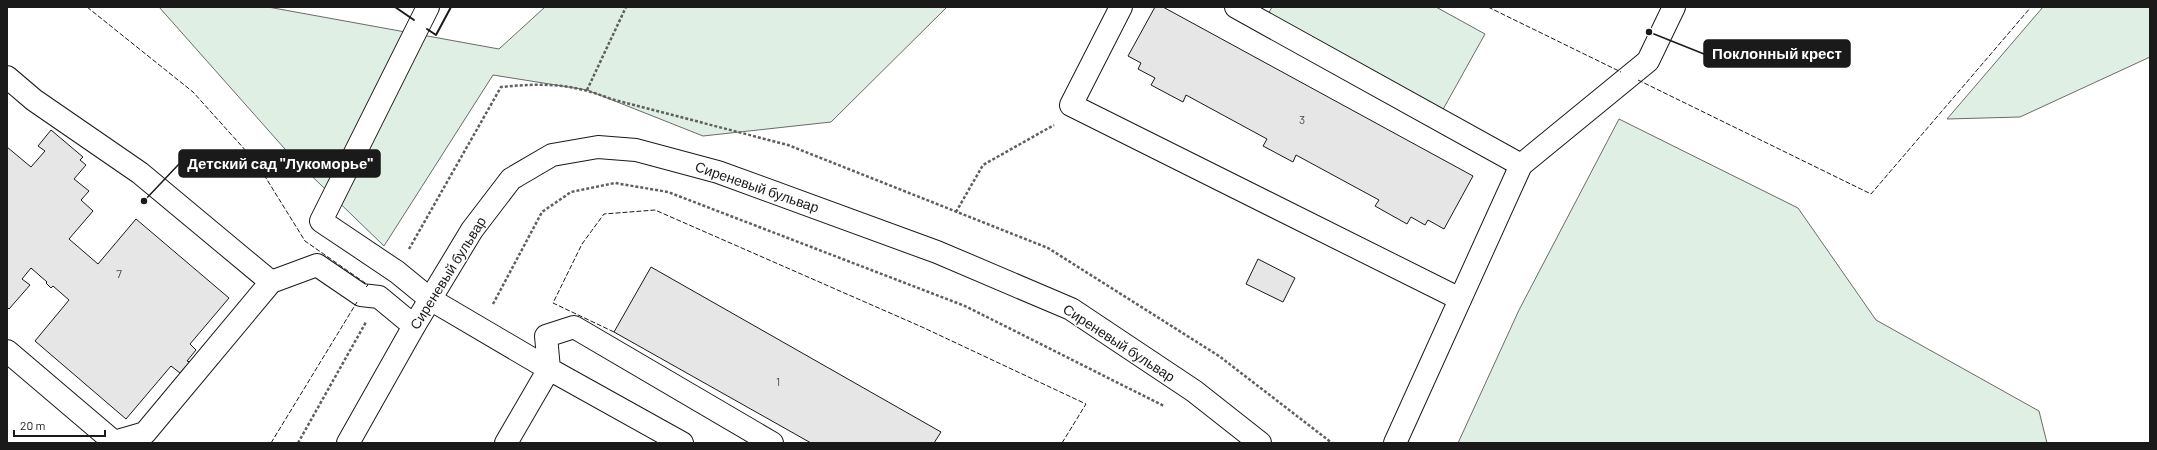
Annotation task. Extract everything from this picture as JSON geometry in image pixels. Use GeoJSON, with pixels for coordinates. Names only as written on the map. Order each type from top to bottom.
{"type":"FeatureCollection","features":[{"type":"Feature","properties":{"kind":"street"},"geometry":{"type":"LineString","coordinates":[[428,7],[322,222],[397,272],[430,299],[682,443]]}},
{"type":"Feature","properties":{"kind":"street"},"geometry":{"type":"LineString","coordinates":[[1121,7],[1071,105],[1460,299]]}},
{"type":"Feature","properties":{"kind":"street"},"geometry":{"type":"LineString","coordinates":[[1236,7],[1521,165]]}},
{"type":"Feature","properties":{"kind":"street"},"geometry":{"type":"LineString","coordinates":[[1395,443],[1521,165],[1648,61],[1674,7]]}},
{"type":"Feature","properties":{"kind":"street"},"geometry":{"type":"LineString","coordinates":[[7,77],[34,100],[140,173],[271,282]]}},
{"type":"Feature","properties":{"kind":"street","name":"Сиреневый бульвар"},"geometry":{"type":"LineString","coordinates":[[348,443],[414,326],[472,230],[512,179],[552,155],[598,147],[636,150],[718,172],[937,252],[1071,309],[1194,391],[1260,443]]}},
{"type":"Feature","properties":{"kind":"street"},"geometry":{"type":"LineString","coordinates":[[7,351],[114,442],[145,433],[271,282],[317,265],[361,295],[379,297],[414,326]]}},
{"type":"Feature","properties":{"kind":"street"},"geometry":{"type":"LineString","coordinates":[[506,443],[549,368],[546,336],[574,327],[772,443]]}},
{"type":"Feature","properties":{"kind":"path"},"geometry":{"type":"LineString","coordinates":[[587,90],[626,7]]}},
{"type":"Feature","properties":{"kind":"path"},"geometry":{"type":"LineString","coordinates":[[397,272],[501,87],[538,83],[587,90],[611,99],[788,145],[1048,248],[1219,356],[1332,443]]}},
{"type":"Feature","properties":{"kind":"path"},"geometry":{"type":"LineString","coordinates":[[956,212],[983,165],[1056,125],[1071,105]]}},
{"type":"Feature","properties":{"kind":"path"},"geometry":{"type":"LineString","coordinates":[[481,329],[542,212],[571,192],[615,183],[668,192],[965,306],[1167,407]]}},
{"type":"Feature","properties":{"kind":"path"},"geometry":{"type":"LineString","coordinates":[[298,443],[379,297]]}},
{"type":"Feature","properties":{"kind":"green space"},"geometry":{"type":"Polygon","coordinates":[[[159,7],[268,7],[499,49],[545,7],[947,7],[831,122],[703,136],[587,90],[493,75],[384,246],[292,157],[159,7]]]}},
{"type":"Feature","properties":{"kind":"green space"},"geometry":{"type":"Polygon","coordinates":[[[1272,7],[1436,7],[1485,34],[1436,122],[1262,25],[1272,7]]]}},
{"type":"Feature","properties":{"kind":"green space"},"geometry":{"type":"Polygon","coordinates":[[[2043,7],[2150,7],[2150,57],[2020,117],[1947,119],[2043,7]]]}},
{"type":"Feature","properties":{"kind":"green space"},"geometry":{"type":"Polygon","coordinates":[[[1619,119],[1798,208],[1876,320],[2039,411],[2047,443],[1458,443],[1519,310],[1619,119]]]}},
{"type":"Feature","properties":{"kind":"building"},"geometry":{"type":"Polygon","coordinates":[[[1155,7],[1163,7],[1473,176],[1444,229],[1428,220],[1425,225],[1411,217],[1407,224],[1375,206],[1379,200],[1296,155],[1293,162],[1263,146],[1267,139],[1186,95],[1183,102],[1151,85],[1155,78],[1138,69],[1141,63],[1128,56],[1155,7]]]}},
{"type":"Feature","properties":{"kind":"building"},"geometry":{"type":"Polygon","coordinates":[[[51,130],[83,157],[80,160],[86,165],[74,179],[89,191],[81,200],[93,211],[69,239],[98,264],[136,219],[229,298],[190,344],[196,350],[187,361],[190,362],[180,373],[171,366],[126,419],[35,341],[69,300],[53,286],[51,288],[46,283],[47,282],[31,268],[22,279],[30,285],[9,309],[7,307],[7,147],[31,167],[45,151],[38,146],[51,130]]]}},
{"type":"Feature","properties":{"kind":"building"},"geometry":{"type":"Polygon","coordinates":[[[1258,259],[1295,278],[1283,302],[1246,284],[1258,259]]]}},
{"type":"Feature","properties":{"kind":"building"},"geometry":{"type":"Polygon","coordinates":[[[651,267],[941,432],[934,443],[811,443],[614,332],[651,267]]]}},
{"type":"Feature","properties":{"kind":"fence"},"geometry":{"type":"LineString","coordinates":[[87,7],[193,92],[256,162],[305,241],[368,285],[366,287]]}},
{"type":"Feature","properties":{"kind":"fence"},"geometry":{"type":"LineString","coordinates":[[1488,7],[1621,72]]}},
{"type":"Feature","properties":{"kind":"fence"},"geometry":{"type":"LineString","coordinates":[[1638,80],[1871,194],[2031,7]]}},
{"type":"Feature","properties":{"kind":"fence"},"geometry":{"type":"LineString","coordinates":[[614,332],[553,303],[582,244],[604,214],[655,210],[922,327],[1086,404],[1062,443]]}},
{"type":"Feature","properties":{"kind":"fence"},"geometry":{"type":"LineString","coordinates":[[271,443],[357,302]]}},
{"type":"Feature","properties":{"kind":"wall"},"geometry":{"type":"LineString","coordinates":[[395,7],[414,20]]}},
{"type":"Feature","properties":{"kind":"wall"},"geometry":{"type":"LineString","coordinates":[[427,29],[436,35],[451,7]]}},
{"type":"Feature","properties":{"kind":"place","name":"Поклонный крест"},"geometry":{"type":"Point","coordinates":[1649,32]}},
{"type":"Feature","properties":{"kind":"place","name":"Детский сад \"Лукоморье\""},"geometry":{"type":"Point","coordinates":[144,201]}}]}
